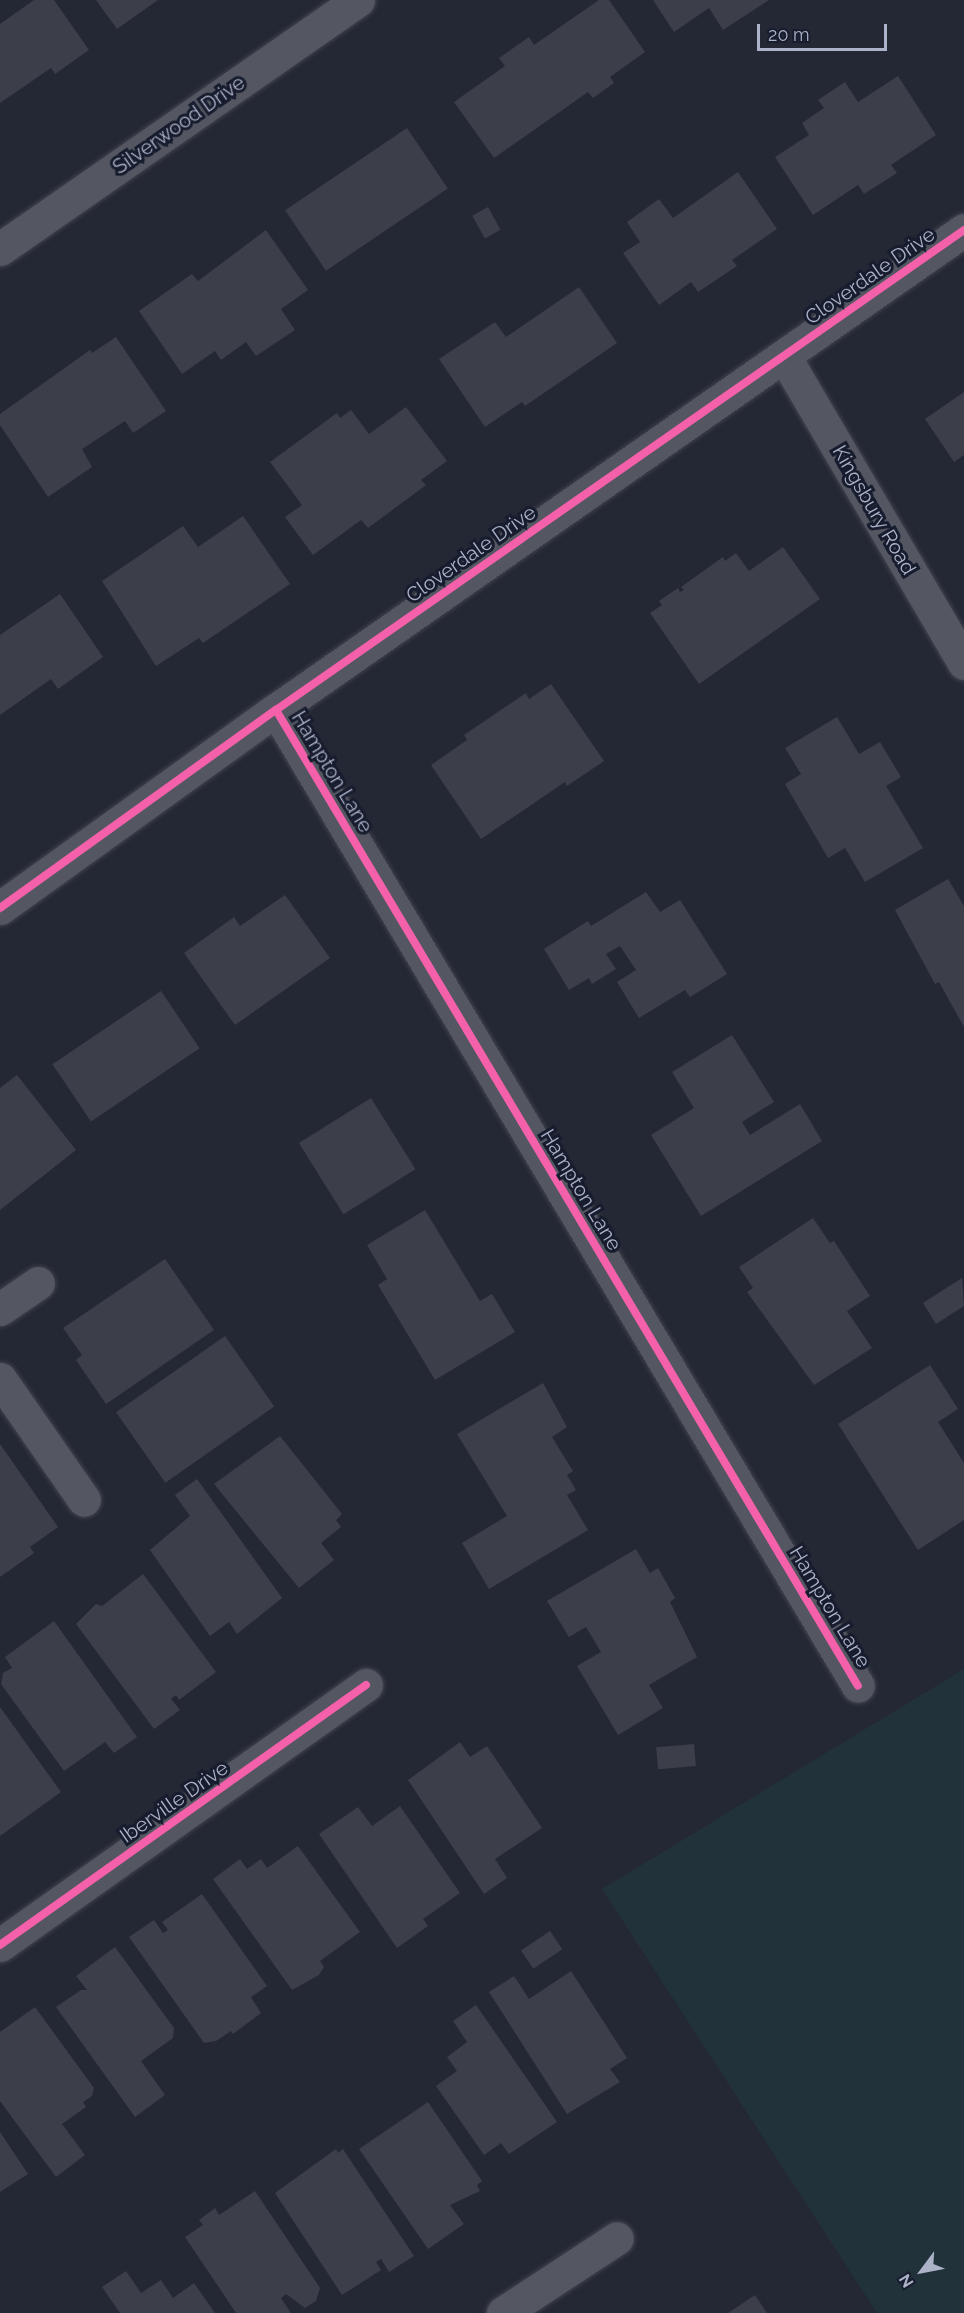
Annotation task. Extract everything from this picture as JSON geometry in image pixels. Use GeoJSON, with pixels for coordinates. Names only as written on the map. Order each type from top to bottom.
{"type":"FeatureCollection","features":[{"type":"Feature","properties":{"kind":"street","name":"Silverwood Drive"},"geometry":{"type":"LineString","coordinates":[[0,249],[358,0]]}},
{"type":"Feature","properties":{"kind":"street","name":"Cloverdale Drive"},"geometry":{"type":"LineString","coordinates":[[0,908],[276,710],[964,230]]}},
{"type":"Feature","properties":{"kind":"street","name":"Kingsbury Road"},"geometry":{"type":"LineString","coordinates":[[784,356],[964,663]]}},
{"type":"Feature","properties":{"kind":"street","name":"Hampton Lane"},"geometry":{"type":"LineString","coordinates":[[276,710],[858,1686]]}},
{"type":"Feature","properties":{"kind":"street"},"geometry":{"type":"LineString","coordinates":[[0,1309],[38,1283]]}},
{"type":"Feature","properties":{"kind":"street"},"geometry":{"type":"LineString","coordinates":[[0,1379],[84,1500]]}},
{"type":"Feature","properties":{"kind":"street","name":"Iberville Drive"},"geometry":{"type":"LineString","coordinates":[[0,1945],[366,1685]]}},
{"type":"Feature","properties":{"kind":"street"},"geometry":{"type":"LineString","coordinates":[[503,2313],[617,2238]]}},
{"type":"Feature","properties":{"kind":"shaded area"},"geometry":{"type":"Polygon","coordinates":[[[964,1669],[964,2313],[877,2313],[602,1889],[964,1669]]]}},
{"type":"Feature","properties":{"kind":"building"},"geometry":{"type":"Polygon","coordinates":[[[34,0],[54,0],[89,50],[55,74],[51,68],[0,103],[0,24],[34,0]]]}},
{"type":"Feature","properties":{"kind":"building"},"geometry":{"type":"Polygon","coordinates":[[[96,0],[158,0],[117,29],[96,0]]]}},
{"type":"Feature","properties":{"kind":"building"},"geometry":{"type":"Polygon","coordinates":[[[599,0],[609,0],[645,52],[610,77],[614,83],[593,98],[588,92],[494,158],[454,102],[505,66],[499,58],[529,37],[534,45],[599,0]]]}},
{"type":"Feature","properties":{"kind":"building"},"geometry":{"type":"Polygon","coordinates":[[[653,0],[769,0],[723,30],[709,8],[674,32],[653,0]]]}},
{"type":"Feature","properties":{"kind":"building"},"geometry":{"type":"Polygon","coordinates":[[[898,76],[936,135],[891,165],[897,173],[864,194],[858,185],[813,215],[775,157],[809,135],[802,123],[824,108],[818,100],[845,82],[858,102],[898,76]]]}},
{"type":"Feature","properties":{"kind":"building"},"geometry":{"type":"Polygon","coordinates":[[[407,128],[448,189],[326,271],[285,210],[407,128]]]}},
{"type":"Feature","properties":{"kind":"building"},"geometry":{"type":"Polygon","coordinates":[[[738,172],[777,229],[732,260],[737,266],[698,292],[691,282],[659,305],[623,253],[640,242],[627,222],[659,199],[673,218],[738,172]]]}},
{"type":"Feature","properties":{"kind":"building"},"geometry":{"type":"Polygon","coordinates":[[[488,207],[501,230],[485,238],[472,216],[488,207]]]}},
{"type":"Feature","properties":{"kind":"building"},"geometry":{"type":"Polygon","coordinates":[[[266,230],[308,290],[281,309],[295,330],[256,356],[246,342],[221,360],[215,351],[182,374],[139,311],[192,274],[198,281],[266,230]]]}},
{"type":"Feature","properties":{"kind":"building"},"geometry":{"type":"Polygon","coordinates":[[[579,287],[617,343],[525,406],[522,402],[485,427],[439,359],[495,322],[506,337],[579,287]]]}},
{"type":"Feature","properties":{"kind":"building"},"geometry":{"type":"Polygon","coordinates":[[[116,337],[166,411],[133,433],[125,421],[82,449],[92,467],[48,497],[0,425],[0,414],[90,350],[92,353],[116,337]]]}},
{"type":"Feature","properties":{"kind":"building"},"geometry":{"type":"Polygon","coordinates":[[[964,392],[964,455],[954,462],[925,419],[964,392]]]}},
{"type":"Feature","properties":{"kind":"building"},"geometry":{"type":"Polygon","coordinates":[[[406,407],[447,461],[421,480],[426,485],[368,528],[361,520],[313,555],[285,517],[302,505],[270,462],[337,413],[340,418],[351,410],[369,434],[406,407]]]}},
{"type":"Feature","properties":{"kind":"building"},"geometry":{"type":"Polygon","coordinates":[[[243,516],[290,584],[203,643],[199,638],[156,666],[102,581],[183,526],[198,547],[243,516]]]}},
{"type":"Feature","properties":{"kind":"building"},"geometry":{"type":"Polygon","coordinates":[[[783,547],[820,599],[699,684],[650,613],[662,605],[659,601],[678,588],[680,592],[684,590],[681,587],[723,557],[725,561],[736,553],[749,571],[783,547]]]}},
{"type":"Feature","properties":{"kind":"building"},"geometry":{"type":"Polygon","coordinates":[[[60,594],[103,657],[58,689],[51,679],[0,715],[0,635],[60,594]]]}},
{"type":"Feature","properties":{"kind":"building"},"geometry":{"type":"Polygon","coordinates":[[[551,684],[604,761],[567,786],[565,782],[481,839],[431,765],[467,740],[464,735],[526,693],[529,699],[551,684]]]}},
{"type":"Feature","properties":{"kind":"building"},"geometry":{"type":"Polygon","coordinates":[[[837,717],[859,754],[880,742],[901,777],[886,786],[923,848],[865,882],[845,848],[828,858],[785,784],[801,774],[785,748],[837,717]]]}},
{"type":"Feature","properties":{"kind":"building"},"geometry":{"type":"Polygon","coordinates":[[[948,879],[964,906],[964,1027],[939,982],[935,984],[895,910],[948,879]]]}},
{"type":"Feature","properties":{"kind":"building"},"geometry":{"type":"Polygon","coordinates":[[[646,892],[660,912],[680,900],[727,974],[690,997],[685,990],[639,1018],[617,982],[636,970],[620,946],[606,954],[616,969],[592,984],[589,978],[569,990],[544,949],[588,921],[591,926],[646,892]]]}},
{"type":"Feature","properties":{"kind":"building"},"geometry":{"type":"Polygon","coordinates":[[[285,895],[330,958],[235,1025],[184,953],[234,917],[240,926],[285,895]]]}},
{"type":"Feature","properties":{"kind":"building"},"geometry":{"type":"Polygon","coordinates":[[[161,991],[200,1048],[91,1121],[52,1064],[161,991]]]}},
{"type":"Feature","properties":{"kind":"building"},"geometry":{"type":"Polygon","coordinates":[[[732,1035],[774,1102],[742,1122],[750,1135],[800,1104],[822,1141],[701,1216],[651,1135],[694,1108],[672,1072],[732,1035]]]}},
{"type":"Feature","properties":{"kind":"building"},"geometry":{"type":"Polygon","coordinates":[[[17,1075],[76,1150],[0,1210],[0,1088],[17,1075]]]}},
{"type":"Feature","properties":{"kind":"building"},"geometry":{"type":"Polygon","coordinates":[[[371,1098],[416,1169],[343,1214],[299,1143],[371,1098]]]}},
{"type":"Feature","properties":{"kind":"building"},"geometry":{"type":"Polygon","coordinates":[[[425,1210],[480,1301],[492,1294],[515,1332],[435,1380],[378,1285],[387,1279],[367,1245],[425,1210]]]}},
{"type":"Feature","properties":{"kind":"building"},"geometry":{"type":"Polygon","coordinates":[[[813,1218],[830,1243],[834,1241],[870,1296],[847,1311],[872,1348],[814,1385],[747,1292],[753,1288],[739,1267],[813,1218]]]}},
{"type":"Feature","properties":{"kind":"building"},"geometry":{"type":"Polygon","coordinates":[[[165,1259],[214,1330],[106,1404],[76,1360],[82,1355],[63,1328],[165,1259]]]}},
{"type":"Feature","properties":{"kind":"building"},"geometry":{"type":"Polygon","coordinates":[[[962,1278],[964,1306],[936,1324],[923,1303],[962,1278]]]}},
{"type":"Feature","properties":{"kind":"building"},"geometry":{"type":"Polygon","coordinates":[[[225,1336],[274,1406],[165,1483],[116,1412],[225,1336]]]}},
{"type":"Feature","properties":{"kind":"building"},"geometry":{"type":"Polygon","coordinates":[[[930,1365],[958,1409],[938,1422],[964,1463],[964,1520],[918,1550],[838,1424],[930,1365]]]}},
{"type":"Feature","properties":{"kind":"building"},"geometry":{"type":"Polygon","coordinates":[[[543,1383],[567,1427],[552,1437],[573,1471],[567,1475],[576,1490],[567,1495],[588,1530],[489,1589],[462,1543],[507,1516],[457,1434],[543,1383]]]}},
{"type":"Feature","properties":{"kind":"building"},"geometry":{"type":"Polygon","coordinates":[[[280,1436],[342,1514],[336,1520],[341,1527],[321,1543],[334,1560],[299,1588],[214,1484],[280,1436]]]}},
{"type":"Feature","properties":{"kind":"building"},"geometry":{"type":"Polygon","coordinates":[[[0,1444],[58,1527],[30,1547],[34,1553],[0,1577],[0,1444]]]}},
{"type":"Feature","properties":{"kind":"building"},"geometry":{"type":"Polygon","coordinates":[[[197,1479],[282,1598],[237,1634],[229,1622],[210,1636],[150,1550],[190,1516],[175,1495],[197,1479]]]}},
{"type":"Feature","properties":{"kind":"building"},"geometry":{"type":"Polygon","coordinates":[[[636,1549],[650,1573],[658,1568],[675,1598],[670,1602],[697,1657],[649,1685],[663,1708],[618,1735],[577,1666],[601,1652],[586,1627],[569,1637],[547,1601],[636,1549]]]}},
{"type":"Feature","properties":{"kind":"building"},"geometry":{"type":"Polygon","coordinates":[[[143,1574],[216,1672],[179,1700],[176,1695],[171,1699],[180,1710],[154,1729],[76,1624],[96,1604],[102,1606],[143,1574]]]}},
{"type":"Feature","properties":{"kind":"building"},"geometry":{"type":"Polygon","coordinates":[[[54,1621],[137,1737],[114,1753],[105,1742],[64,1771],[1,1684],[3,1673],[12,1668],[5,1657],[54,1621]]]}},
{"type":"Feature","properties":{"kind":"building"},"geometry":{"type":"Polygon","coordinates":[[[0,1707],[61,1792],[0,1836],[0,1707]]]}},
{"type":"Feature","properties":{"kind":"building"},"geometry":{"type":"Polygon","coordinates":[[[460,1742],[470,1757],[487,1746],[542,1828],[495,1859],[507,1878],[484,1894],[408,1780],[460,1742]]]}},
{"type":"Feature","properties":{"kind":"building"},"geometry":{"type":"Polygon","coordinates":[[[694,1744],[696,1766],[658,1769],[656,1747],[694,1744]]]}},
{"type":"Feature","properties":{"kind":"building"},"geometry":{"type":"Polygon","coordinates":[[[400,1806],[460,1893],[423,1919],[428,1926],[397,1948],[319,1834],[358,1807],[372,1826],[400,1806]]]}},
{"type":"Feature","properties":{"kind":"building"},"geometry":{"type":"Polygon","coordinates":[[[298,1846],[360,1932],[320,1961],[324,1967],[319,1975],[292,1990],[213,1879],[240,1859],[247,1869],[261,1859],[267,1868],[298,1846]]]}},
{"type":"Feature","properties":{"kind":"building"},"geometry":{"type":"Polygon","coordinates":[[[202,1894],[267,1986],[251,1997],[261,2013],[233,2034],[231,2031],[216,2041],[204,2043],[129,1937],[154,1920],[163,1933],[168,1930],[162,1922],[202,1894]]]}},
{"type":"Feature","properties":{"kind":"building"},"geometry":{"type":"Polygon","coordinates":[[[550,1931],[562,1949],[533,1969],[521,1951],[550,1931]]]}},
{"type":"Feature","properties":{"kind":"building"},"geometry":{"type":"Polygon","coordinates":[[[115,1947],[174,2028],[173,2038],[141,2061],[165,2095],[135,2117],[56,2007],[81,1990],[87,1990],[76,1976],[115,1947]]]}},
{"type":"Feature","properties":{"kind":"building"},"geometry":{"type":"Polygon","coordinates":[[[571,1971],[627,2058],[610,2069],[620,2082],[567,2114],[489,1992],[514,1976],[529,1999],[571,1971]]]}},
{"type":"Feature","properties":{"kind":"building"},"geometry":{"type":"Polygon","coordinates":[[[476,2005],[557,2122],[509,2154],[501,2143],[484,2155],[436,2086],[457,2071],[447,2057],[467,2042],[453,2021],[476,2005]]]}},
{"type":"Feature","properties":{"kind":"building"},"geometry":{"type":"Polygon","coordinates":[[[35,2007],[94,2088],[92,2096],[83,2102],[86,2107],[62,2124],[85,2155],[56,2177],[0,2101],[0,2032],[35,2007]]]}},
{"type":"Feature","properties":{"kind":"building"},"geometry":{"type":"Polygon","coordinates":[[[428,2102],[482,2181],[477,2185],[480,2191],[450,2205],[464,2224],[428,2249],[359,2149],[428,2102]]]}},
{"type":"Feature","properties":{"kind":"building"},"geometry":{"type":"Polygon","coordinates":[[[0,2132],[28,2174],[0,2192],[0,2132]]]}},
{"type":"Feature","properties":{"kind":"building"},"geometry":{"type":"Polygon","coordinates":[[[336,2149],[338,2153],[343,2149],[414,2256],[389,2272],[381,2259],[376,2262],[381,2270],[342,2295],[275,2193],[336,2149]]]}},
{"type":"Feature","properties":{"kind":"building"},"geometry":{"type":"Polygon","coordinates":[[[255,2191],[320,2288],[316,2301],[305,2308],[286,2294],[281,2298],[291,2313],[236,2313],[185,2237],[203,2225],[199,2220],[215,2208],[219,2215],[255,2191]]]}},
{"type":"Feature","properties":{"kind":"building"},"geometry":{"type":"Polygon","coordinates":[[[126,2271],[141,2293],[161,2280],[173,2298],[194,2283],[215,2313],[120,2313],[102,2287],[126,2271]]]}},
{"type":"Feature","properties":{"kind":"building"},"geometry":{"type":"Polygon","coordinates":[[[755,2295],[767,2313],[728,2313],[755,2295]]]}},
{"type":"Feature","properties":{"kind":"cycle path"},"geometry":{"type":"LineString","coordinates":[[0,908],[276,710],[964,230]]}},
{"type":"Feature","properties":{"kind":"cycle path"},"geometry":{"type":"LineString","coordinates":[[276,710],[858,1686]]}},
{"type":"Feature","properties":{"kind":"cycle path"},"geometry":{"type":"LineString","coordinates":[[0,1945],[366,1685]]}}]}
